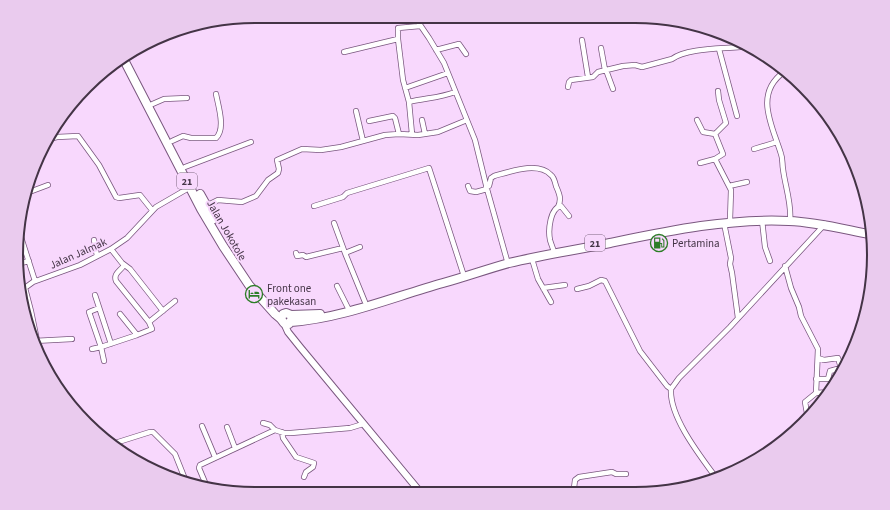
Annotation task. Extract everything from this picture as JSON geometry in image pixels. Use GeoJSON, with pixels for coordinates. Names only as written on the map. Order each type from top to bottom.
{"type":"FeatureCollection","features":[{"type":"Feature","properties":{"kind":"highway","name":"Jalan Jokotole"},"geometry":{"type":"LineString","coordinates":[[129,60],[150,105]]}},
{"type":"Feature","properties":{"kind":"highway","name":"Jalan Jokotole"},"geometry":{"type":"LineString","coordinates":[[126,62],[150,105],[217,236],[239,272],[276,314],[287,319]]}},
{"type":"Feature","properties":{"kind":"highway","name":"Jalan Jokotole"},"geometry":{"type":"LineString","coordinates":[[162,128],[172,141],[185,167],[192,186],[206,206],[248,277],[267,300],[287,319]]}},
{"type":"Feature","properties":{"kind":"highway","name":"21"},"geometry":{"type":"LineString","coordinates":[[287,319],[309,320],[341,314],[463,273],[647,232],[762,217],[825,224],[866,232]]}},
{"type":"Feature","properties":{"kind":"highway","name":"21"},"geometry":{"type":"LineString","coordinates":[[287,319],[348,308],[508,262],[532,259],[647,235],[727,221],[790,219]]}},
{"type":"Feature","properties":{"kind":"main road"},"geometry":{"type":"LineString","coordinates":[[287,319],[292,337],[415,487]]}},
{"type":"Feature","properties":{"kind":"street"},"geometry":{"type":"LineString","coordinates":[[418,23],[436,50],[448,73],[467,120],[479,152],[486,188],[508,262]]}},
{"type":"Feature","properties":{"kind":"street"},"geometry":{"type":"LineString","coordinates":[[412,134],[409,102],[402,74],[398,28],[420,26]]}},
{"type":"Feature","properties":{"kind":"street"},"geometry":{"type":"LineString","coordinates":[[344,52],[398,39]]}},
{"type":"Feature","properties":{"kind":"street"},"geometry":{"type":"LineString","coordinates":[[582,40],[588,77]]}},
{"type":"Feature","properties":{"kind":"street"},"geometry":{"type":"LineString","coordinates":[[436,50],[459,44],[466,54]]}},
{"type":"Feature","properties":{"kind":"street"},"geometry":{"type":"LineString","coordinates":[[568,87],[571,80],[593,77],[598,72],[605,70],[632,65],[642,67],[672,59],[675,56],[690,52],[738,47]]}},
{"type":"Feature","properties":{"kind":"street"},"geometry":{"type":"LineString","coordinates":[[601,48],[605,70],[613,89]]}},
{"type":"Feature","properties":{"kind":"street"},"geometry":{"type":"LineString","coordinates":[[719,49],[736,116]]}},
{"type":"Feature","properties":{"kind":"street"},"geometry":{"type":"LineString","coordinates":[[405,88],[448,73]]}},
{"type":"Feature","properties":{"kind":"street"},"geometry":{"type":"LineString","coordinates":[[781,75],[772,83],[768,99],[768,115],[782,159],[790,219]]}},
{"type":"Feature","properties":{"kind":"street"},"geometry":{"type":"LineString","coordinates":[[715,134],[726,123],[718,100],[718,91]]}},
{"type":"Feature","properties":{"kind":"street"},"geometry":{"type":"LineString","coordinates":[[409,102],[426,98],[440,97],[455,92]]}},
{"type":"Feature","properties":{"kind":"street"},"geometry":{"type":"LineString","coordinates":[[172,141],[183,136],[191,138],[216,138],[219,136],[221,122],[216,94]]}},
{"type":"Feature","properties":{"kind":"street"},"geometry":{"type":"LineString","coordinates":[[150,105],[164,99],[187,98]]}},
{"type":"Feature","properties":{"kind":"street"},"geometry":{"type":"LineString","coordinates":[[356,111],[363,141]]}},
{"type":"Feature","properties":{"kind":"street"},"geometry":{"type":"LineString","coordinates":[[370,120],[393,116],[395,118],[399,134]]}},
{"type":"Feature","properties":{"kind":"street"},"geometry":{"type":"LineString","coordinates":[[422,120],[425,134]]}},
{"type":"Feature","properties":{"kind":"street"},"geometry":{"type":"LineString","coordinates":[[206,206],[218,200],[242,202],[256,196],[268,180],[278,173],[279,170],[276,160],[299,150],[321,150],[348,146],[385,135],[425,134],[438,132],[467,120]]}},
{"type":"Feature","properties":{"kind":"street"},"geometry":{"type":"LineString","coordinates":[[697,120],[703,132],[715,134]]}},
{"type":"Feature","properties":{"kind":"street"},"geometry":{"type":"LineString","coordinates":[[700,163],[715,158],[723,153],[715,134]]}},
{"type":"Feature","properties":{"kind":"street"},"geometry":{"type":"LineString","coordinates":[[55,138],[78,136],[99,165],[116,198],[140,195],[152,210]]}},
{"type":"Feature","properties":{"kind":"street"},"geometry":{"type":"LineString","coordinates":[[185,167],[251,142]]}},
{"type":"Feature","properties":{"kind":"street"},"geometry":{"type":"LineString","coordinates":[[754,149],[777,142]]}},
{"type":"Feature","properties":{"kind":"street"},"geometry":{"type":"LineString","coordinates":[[715,158],[731,190],[727,221],[731,270],[738,318]]}},
{"type":"Feature","properties":{"kind":"street"},"geometry":{"type":"LineString","coordinates":[[314,206],[341,197],[347,193],[430,168],[463,273]]}},
{"type":"Feature","properties":{"kind":"street"},"geometry":{"type":"LineString","coordinates":[[468,186],[468,190],[476,192],[489,186],[491,178],[494,176],[525,168],[536,168],[549,173],[553,177],[560,198],[558,207],[553,212],[551,217],[550,239],[554,252]]}},
{"type":"Feature","properties":{"kind":"street"},"geometry":{"type":"LineString","coordinates":[[729,186],[747,182]]}},
{"type":"Feature","properties":{"kind":"street"},"geometry":{"type":"LineString","coordinates":[[32,191],[48,185]]}},
{"type":"Feature","properties":{"kind":"street","name":"Jalan Jalmak"},"geometry":{"type":"LineString","coordinates":[[25,287],[35,281],[66,270],[110,250],[127,238],[152,210],[164,201],[192,186]]}},
{"type":"Feature","properties":{"kind":"street"},"geometry":{"type":"LineString","coordinates":[[558,207],[563,208],[569,216]]}},
{"type":"Feature","properties":{"kind":"street"},"geometry":{"type":"LineString","coordinates":[[762,220],[765,248],[770,261]]}},
{"type":"Feature","properties":{"kind":"street"},"geometry":{"type":"LineString","coordinates":[[334,223],[365,302]]}},
{"type":"Feature","properties":{"kind":"street"},"geometry":{"type":"LineString","coordinates":[[713,474],[678,420],[672,399],[671,389],[679,378],[738,318],[825,224]]}},
{"type":"Feature","properties":{"kind":"street"},"geometry":{"type":"LineString","coordinates":[[94,240],[97,256]]}},
{"type":"Feature","properties":{"kind":"street"},"geometry":{"type":"LineString","coordinates":[[23,244],[35,281]]}},
{"type":"Feature","properties":{"kind":"street"},"geometry":{"type":"LineString","coordinates":[[296,253],[297,256],[303,255],[306,257],[360,247]]}},
{"type":"Feature","properties":{"kind":"street"},"geometry":{"type":"LineString","coordinates":[[110,250],[124,265],[130,269],[163,311]]}},
{"type":"Feature","properties":{"kind":"street"},"geometry":{"type":"LineString","coordinates":[[532,259],[538,278],[551,302]]}},
{"type":"Feature","properties":{"kind":"street"},"geometry":{"type":"LineString","coordinates":[[23,262],[29,261]]}},
{"type":"Feature","properties":{"kind":"street"},"geometry":{"type":"LineString","coordinates":[[92,349],[137,336],[152,329],[116,281],[116,275],[124,265]]}},
{"type":"Feature","properties":{"kind":"street"},"geometry":{"type":"LineString","coordinates":[[785,266],[791,288],[799,306],[800,316],[818,349],[816,393]]}},
{"type":"Feature","properties":{"kind":"street"},"geometry":{"type":"LineString","coordinates":[[577,289],[589,286],[600,280],[605,281],[640,351],[667,386],[671,389]]}},
{"type":"Feature","properties":{"kind":"street"},"geometry":{"type":"LineString","coordinates":[[543,288],[565,285]]}},
{"type":"Feature","properties":{"kind":"street"},"geometry":{"type":"LineString","coordinates":[[337,286],[348,308]]}},
{"type":"Feature","properties":{"kind":"street"},"geometry":{"type":"LineString","coordinates":[[95,295],[111,344]]}},
{"type":"Feature","properties":{"kind":"street"},"geometry":{"type":"LineString","coordinates":[[27,300],[32,319]]}},
{"type":"Feature","properties":{"kind":"street"},"geometry":{"type":"LineString","coordinates":[[148,322],[175,301]]}},
{"type":"Feature","properties":{"kind":"street"},"geometry":{"type":"LineString","coordinates":[[99,308],[89,312],[101,347],[104,361]]}},
{"type":"Feature","properties":{"kind":"street"},"geometry":{"type":"LineString","coordinates":[[120,314],[137,336]]}},
{"type":"Feature","properties":{"kind":"street"},"geometry":{"type":"LineString","coordinates":[[40,341],[72,339]]}},
{"type":"Feature","properties":{"kind":"street"},"geometry":{"type":"LineString","coordinates":[[818,358],[824,360],[838,358],[840,364]]}},
{"type":"Feature","properties":{"kind":"street"},"geometry":{"type":"LineString","coordinates":[[816,380],[828,379],[830,371],[837,370]]}},
{"type":"Feature","properties":{"kind":"street"},"geometry":{"type":"LineString","coordinates":[[807,411],[805,402],[816,393],[822,393]]}},
{"type":"Feature","properties":{"kind":"street"},"geometry":{"type":"LineString","coordinates":[[263,423],[270,425],[275,430],[291,433],[350,428],[363,424]]}},
{"type":"Feature","properties":{"kind":"street"},"geometry":{"type":"LineString","coordinates":[[202,426],[215,457]]}},
{"type":"Feature","properties":{"kind":"street"},"geometry":{"type":"LineString","coordinates":[[227,427],[235,448]]}},
{"type":"Feature","properties":{"kind":"street"},"geometry":{"type":"LineString","coordinates":[[206,482],[199,466],[215,457],[275,430]]}},
{"type":"Feature","properties":{"kind":"street"},"geometry":{"type":"LineString","coordinates":[[118,442],[153,432],[175,454],[184,476]]}},
{"type":"Feature","properties":{"kind":"street"},"geometry":{"type":"LineString","coordinates":[[282,432],[283,438],[296,457],[314,463],[313,467],[306,472],[304,477]]}},
{"type":"Feature","properties":{"kind":"street"},"geometry":{"type":"LineString","coordinates":[[574,487],[575,480],[579,477],[612,472],[616,474],[626,474]]}},
{"type":"Feature","properties":{"kind":"place","name":"Pertamina"},"geometry":{"type":"Point","coordinates":[659,243]}},
{"type":"Feature","properties":{"kind":"place","name":"Front one pakekasan"},"geometry":{"type":"Point","coordinates":[254,294]}}]}
